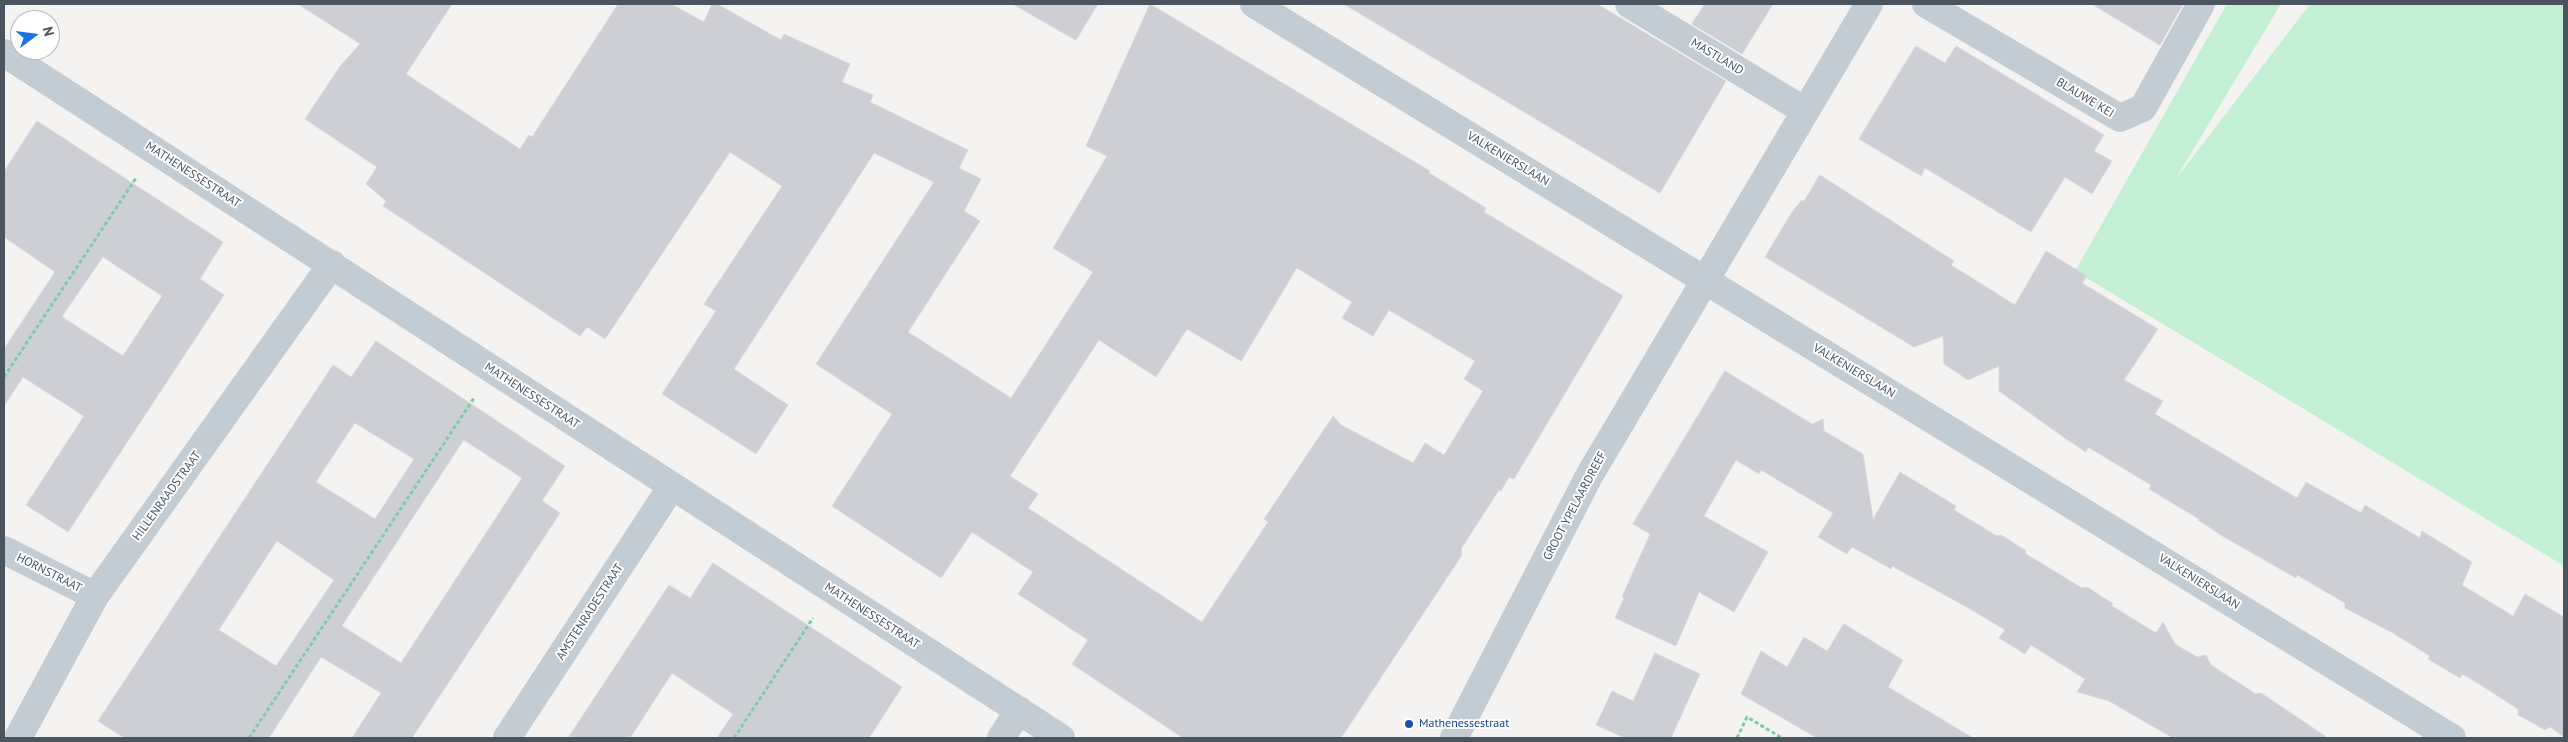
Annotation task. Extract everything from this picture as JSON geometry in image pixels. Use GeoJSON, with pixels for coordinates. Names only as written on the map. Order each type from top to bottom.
{"type":"FeatureCollection","features":[{"type":"Feature","properties":{"kind":"street","name":"VALKENIERSLAAN"},"geometry":{"type":"LineString","coordinates":[[1254,4],[2452,738]]}},
{"type":"Feature","properties":{"kind":"street","name":"MASTLAND"},"geometry":{"type":"LineString","coordinates":[[1629,4],[1805,111]]}},
{"type":"Feature","properties":{"kind":"street"},"geometry":{"type":"LineString","coordinates":[[1705,280],[1869,4]]}},
{"type":"Feature","properties":{"kind":"street","name":"BLAUWE KEI"},"geometry":{"type":"LineString","coordinates":[[1926,4],[2120,118],[2143,108],[2202,4]]}},
{"type":"Feature","properties":{"kind":"street","name":"MATHENESSESTRAAT"},"geometry":{"type":"LineString","coordinates":[[4,53],[1062,738]]}},
{"type":"Feature","properties":{"kind":"street","name":"HILLENRAADSTRAAT"},"geometry":{"type":"LineString","coordinates":[[24,736],[95,596],[332,264]]}},
{"type":"Feature","properties":{"kind":"street","name":"GROOT YPELAARDREEF"},"geometry":{"type":"LineString","coordinates":[[1454,738],[1589,476],[1705,280]]}},
{"type":"Feature","properties":{"kind":"street","name":"AMSTENRADESTRAAT"},"geometry":{"type":"LineString","coordinates":[[507,738],[672,486]]}},
{"type":"Feature","properties":{"kind":"street","name":"HORNSTRAAT"},"geometry":{"type":"LineString","coordinates":[[4,550],[95,596]]}},
{"type":"Feature","properties":{"kind":"street"},"geometry":{"type":"LineString","coordinates":[[1001,738],[1019,710]]}},
{"type":"Feature","properties":{"kind":"path"},"geometry":{"type":"LineString","coordinates":[[4,377],[154,150]]}},
{"type":"Feature","properties":{"kind":"path"},"geometry":{"type":"LineString","coordinates":[[249,738],[493,371]]}},
{"type":"Feature","properties":{"kind":"path"},"geometry":{"type":"LineString","coordinates":[[734,738],[831,590]]}},
{"type":"Feature","properties":{"kind":"path"},"geometry":{"type":"LineString","coordinates":[[1737,738],[1747,717],[1782,738]]}},
{"type":"Feature","properties":{"kind":"green space"},"geometry":{"type":"Polygon","coordinates":[[[2227,4],[2281,4],[2175,180],[2310,4],[2564,4],[2564,566],[2075,271],[2227,4]]]}},
{"type":"Feature","properties":{"kind":"building"},"geometry":{"type":"Polygon","coordinates":[[[298,4],[452,4],[406,74],[520,149],[529,135],[532,137],[618,4],[671,4],[704,22],[712,4],[717,4],[781,40],[784,34],[850,64],[842,82],[873,95],[870,102],[968,150],[959,168],[981,179],[964,211],[980,221],[908,332],[1011,398],[1093,272],[1053,248],[1107,156],[1086,146],[1150,4],[1430,171],[1429,173],[1486,208],[1484,212],[1623,296],[1514,479],[1509,477],[1501,491],[1499,490],[1461,549],[1462,555],[1341,738],[1183,738],[1072,664],[1088,640],[1018,594],[1033,572],[972,532],[941,578],[832,506],[892,414],[816,364],[934,182],[874,153],[734,369],[788,405],[756,454],[662,394],[716,311],[704,304],[782,186],[730,152],[605,339],[587,327],[580,336],[383,206],[386,201],[366,184],[377,167],[305,119],[341,65],[360,44],[298,4]],[[1297,268],[1241,361],[1187,329],[1156,377],[1099,340],[1010,476],[1038,494],[1028,508],[1202,622],[1268,522],[1264,519],[1333,416],[1341,425],[1413,463],[1425,443],[1444,455],[1483,391],[1464,379],[1475,361],[1389,310],[1373,336],[1342,318],[1352,302],[1297,268]]]}},
{"type":"Feature","properties":{"kind":"building"},"geometry":{"type":"Polygon","coordinates":[[[1013,4],[1098,4],[1076,40],[1013,4]]]}},
{"type":"Feature","properties":{"kind":"building"},"geometry":{"type":"Polygon","coordinates":[[[1344,4],[1597,4],[1726,81],[1660,193],[1344,4]]]}},
{"type":"Feature","properties":{"kind":"building"},"geometry":{"type":"Polygon","coordinates":[[[1705,4],[1773,4],[1742,54],[1692,24],[1705,4]]]}},
{"type":"Feature","properties":{"kind":"building"},"geometry":{"type":"Polygon","coordinates":[[[2092,4],[2183,4],[2160,45],[2092,4]]]}},
{"type":"Feature","properties":{"kind":"building"},"geometry":{"type":"Polygon","coordinates":[[[1916,46],[1945,63],[1956,46],[2104,135],[2094,151],[2112,161],[2092,194],[2065,177],[2031,232],[1925,168],[1921,176],[1859,139],[1916,46]]]}},
{"type":"Feature","properties":{"kind":"building"},"geometry":{"type":"Polygon","coordinates":[[[37,121],[223,242],[200,279],[224,295],[68,532],[26,505],[84,416],[23,377],[4,406],[4,349],[55,272],[4,237],[4,172],[37,121]],[[103,257],[62,317],[123,356],[162,296],[103,257]]]}},
{"type":"Feature","properties":{"kind":"building"},"geometry":{"type":"Polygon","coordinates":[[[1820,175],[1954,261],[1951,265],[2015,305],[2046,251],[2087,276],[2082,283],[2158,329],[2124,380],[2163,401],[2155,414],[2297,498],[2306,482],[2361,513],[2365,505],[2420,538],[2422,531],[2472,562],[2462,585],[2513,616],[2525,594],[2564,617],[2564,737],[2550,727],[2545,730],[2518,715],[2518,709],[2476,682],[2462,674],[2460,678],[2443,668],[2428,659],[2430,656],[2393,633],[2345,608],[2345,603],[2297,575],[2296,578],[2224,537],[2199,519],[2149,489],[2151,485],[2088,447],[2086,452],[2069,441],[1999,391],[1999,366],[1968,380],[1944,364],[1943,336],[1914,347],[1765,257],[1792,212],[1802,200],[1804,201],[1820,175]]]}},
{"type":"Feature","properties":{"kind":"building"},"geometry":{"type":"Polygon","coordinates":[[[376,341],[565,466],[542,501],[560,513],[412,738],[352,738],[381,693],[321,657],[269,738],[124,738],[98,721],[333,365],[351,377],[376,341]],[[355,423],[316,482],[375,519],[414,459],[355,423]],[[464,440],[342,626],[401,663],[522,478],[464,440]],[[277,541],[219,630],[276,666],[334,580],[277,541]]]}},
{"type":"Feature","properties":{"kind":"building"},"geometry":{"type":"Polygon","coordinates":[[[1725,371],[1812,424],[1823,419],[1824,431],[1863,454],[1873,519],[1900,472],[1956,506],[1954,510],[1997,536],[2001,535],[2025,550],[2026,554],[2082,588],[2087,587],[2112,603],[2112,606],[2156,633],[2163,622],[2175,644],[2197,657],[2206,655],[2211,665],[2256,694],[2261,693],[2328,738],[2173,738],[2109,701],[2077,692],[2085,679],[2031,645],[2025,654],[1999,638],[2005,630],[1972,610],[1892,566],[1891,569],[1852,547],[1847,554],[1818,537],[1833,513],[1761,470],[1759,474],[1736,460],[1704,516],[1768,552],[1734,612],[1699,592],[1676,646],[1615,618],[1624,598],[1622,597],[1650,534],[1633,524],[1725,371]]]}},
{"type":"Feature","properties":{"kind":"building"},"geometry":{"type":"Polygon","coordinates":[[[713,563],[902,687],[869,738],[717,738],[733,714],[672,673],[630,738],[568,738],[669,585],[690,598],[713,563]]]}},
{"type":"Feature","properties":{"kind":"building"},"geometry":{"type":"Polygon","coordinates":[[[1844,624],[1903,660],[1888,687],[1973,738],[1817,738],[1741,694],[1761,651],[1787,667],[1804,637],[1827,651],[1844,624]]]}},
{"type":"Feature","properties":{"kind":"building"},"geometry":{"type":"Polygon","coordinates":[[[1655,653],[1700,674],[1671,738],[1625,738],[1596,725],[1612,691],[1633,701],[1655,653]]]}},
{"type":"Feature","properties":{"kind":"place","name":"Mathenessestraat"},"geometry":{"type":"Point","coordinates":[1409,724]}}]}
